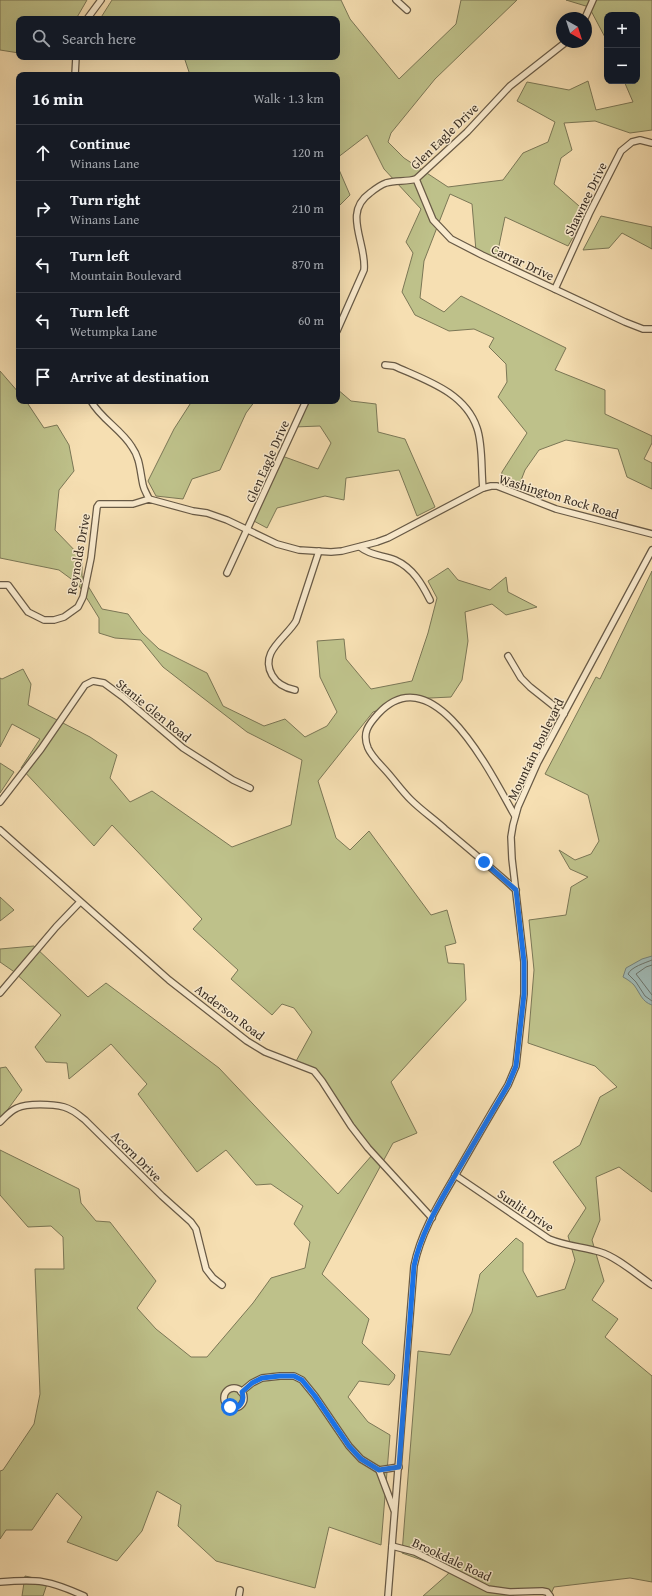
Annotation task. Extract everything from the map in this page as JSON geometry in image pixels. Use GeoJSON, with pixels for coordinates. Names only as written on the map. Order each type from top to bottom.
{"type":"FeatureCollection","features":[{"type":"Feature","properties":{"kind":"street"},"geometry":{"type":"LineString","coordinates":[[89,16],[101,0]]}},
{"type":"Feature","properties":{"kind":"street"},"geometry":{"type":"LineString","coordinates":[[396,0],[406,10]]}},
{"type":"Feature","properties":{"kind":"street"},"geometry":{"type":"LineString","coordinates":[[588,12],[593,0]]}},
{"type":"Feature","properties":{"kind":"street","name":"Glen Eagle Drive"},"geometry":{"type":"LineString","coordinates":[[340,325],[364,270],[365,261],[356,223],[359,204],[362,198],[385,183],[416,179],[467,132],[510,86],[558,48]]}},
{"type":"Feature","properties":{"kind":"street"},"geometry":{"type":"LineString","coordinates":[[75,72],[76,60]]}},
{"type":"Feature","properties":{"kind":"street","name":"Shawnee Drive"},"geometry":{"type":"LineString","coordinates":[[555,289],[589,214],[622,151],[632,142],[640,140],[652,143]]}},
{"type":"Feature","properties":{"kind":"street","name":"Carrar Drive"},"geometry":{"type":"LineString","coordinates":[[416,179],[433,220],[451,239],[625,322],[643,329],[652,329]]}},
{"type":"Feature","properties":{"kind":"street"},"geometry":{"type":"LineString","coordinates":[[385,365],[394,366],[446,390],[462,403],[477,427],[482,488]]}},
{"type":"Feature","properties":{"kind":"street"},"geometry":{"type":"LineString","coordinates":[[93,404],[125,436],[132,446],[137,455],[143,487],[149,499]]}},
{"type":"Feature","properties":{"kind":"street","name":"Glen Eagle Drive"},"geometry":{"type":"LineString","coordinates":[[228,573],[305,404]]}},
{"type":"Feature","properties":{"kind":"street","name":"Washington Rock Road"},"geometry":{"type":"LineString","coordinates":[[99,504],[133,504],[149,499],[193,511],[208,513],[227,520],[282,546],[299,550],[342,551],[388,538],[482,488],[497,486],[556,509],[652,534]]}},
{"type":"Feature","properties":{"kind":"street","name":"Reynolds Drive"},"geometry":{"type":"LineString","coordinates":[[0,586],[6,585],[11,588],[14,595],[28,612],[44,620],[54,620],[64,617],[78,607],[83,597],[92,550],[97,507],[99,504]]}},
{"type":"Feature","properties":{"kind":"street"},"geometry":{"type":"LineString","coordinates":[[360,547],[366,552],[374,555],[395,560],[413,572],[422,584],[430,600]]}},
{"type":"Feature","properties":{"kind":"street","name":"Mountain Boulevard"},"geometry":{"type":"LineString","coordinates":[[388,1596],[414,1266],[422,1236],[455,1175],[508,1085],[516,1066],[524,994],[524,962],[511,837],[515,816],[538,762],[652,550]]}},
{"type":"Feature","properties":{"kind":"street"},"geometry":{"type":"LineString","coordinates":[[295,690],[282,685],[274,678],[269,667],[268,657],[274,647],[292,628],[296,620],[319,551]]}},
{"type":"Feature","properties":{"kind":"street"},"geometry":{"type":"LineString","coordinates":[[508,656],[521,678],[564,714]]}},
{"type":"Feature","properties":{"kind":"street","name":"Stanie Glen Road"},"geometry":{"type":"LineString","coordinates":[[0,802],[41,749],[85,686],[93,681],[104,683],[123,697],[183,748],[244,786],[250,788]]}},
{"type":"Feature","properties":{"kind":"street"},"geometry":{"type":"LineString","coordinates":[[515,816],[485,764],[464,734],[453,721],[434,704],[416,697],[387,704],[367,726],[365,736],[369,750],[407,796],[516,890]]}},
{"type":"Feature","properties":{"kind":"street","name":"Anderson Road"},"geometry":{"type":"LineString","coordinates":[[0,830],[169,980],[247,1041],[266,1052],[314,1071],[351,1126],[368,1148],[432,1218]]}},
{"type":"Feature","properties":{"kind":"street"},"geometry":{"type":"LineString","coordinates":[[0,992],[56,927],[80,902]]}},
{"type":"Feature","properties":{"kind":"street","name":"Acorn Drive"},"geometry":{"type":"LineString","coordinates":[[0,1122],[7,1115],[22,1106],[54,1106],[64,1107],[74,1111],[191,1222],[196,1229],[206,1269],[213,1278],[222,1285]]}},
{"type":"Feature","properties":{"kind":"street","name":"Sunlit Drive"},"geometry":{"type":"LineString","coordinates":[[455,1175],[549,1239],[559,1244],[601,1252],[610,1256],[652,1285]]}},
{"type":"Feature","properties":{"kind":"street"},"geometry":{"type":"LineString","coordinates":[[242,1392],[252,1383],[262,1378],[294,1376],[302,1380],[315,1396],[349,1446],[361,1459],[379,1470],[395,1512]]}},
{"type":"Feature","properties":{"kind":"street"},"geometry":{"type":"LineString","coordinates":[[379,1470],[399,1467]]}},
{"type":"Feature","properties":{"kind":"street","name":"Brookdale Road"},"geometry":{"type":"LineString","coordinates":[[392,1546],[415,1552],[488,1589],[510,1592],[542,1591],[547,1592],[550,1596]]}},
{"type":"Feature","properties":{"kind":"street"},"geometry":{"type":"LineString","coordinates":[[0,1582],[39,1580],[63,1586],[84,1596]]}},
{"type":"Feature","properties":{"kind":"green space"},"geometry":{"type":"Polygon","coordinates":[[[0,0],[87,0],[78,16],[16,16],[16,53],[0,50],[0,0]]]}},
{"type":"Feature","properties":{"kind":"green space"},"geometry":{"type":"Polygon","coordinates":[[[112,0],[341,0],[350,19],[399,79],[456,24],[461,0],[517,0],[435,79],[391,133],[388,142],[404,158],[448,187],[503,180],[523,153],[548,142],[555,122],[517,101],[527,82],[569,90],[588,81],[596,110],[633,102],[625,84],[640,84],[640,12],[604,12],[604,35],[589,7],[566,0],[652,0],[652,130],[630,133],[595,121],[564,123],[572,150],[561,158],[554,184],[587,213],[568,246],[505,217],[496,260],[476,251],[472,204],[450,194],[424,261],[420,298],[444,312],[461,296],[566,348],[555,370],[605,390],[605,414],[652,436],[652,443],[644,459],[652,463],[652,489],[627,477],[618,449],[566,440],[539,450],[525,470],[520,483],[501,477],[502,472],[527,433],[498,397],[507,382],[506,364],[489,347],[494,338],[474,329],[449,331],[415,315],[402,292],[413,253],[406,242],[421,209],[384,169],[367,135],[340,156],[340,72],[189,72],[185,60],[340,60],[340,16],[102,16],[112,0]]]}},
{"type":"Feature","properties":{"kind":"green space"},"geometry":{"type":"Polygon","coordinates":[[[340,172],[350,195],[340,205],[340,172]]]}},
{"type":"Feature","properties":{"kind":"green space"},"geometry":{"type":"Polygon","coordinates":[[[601,216],[652,227],[652,249],[622,233],[609,248],[583,250],[601,216]]]}},
{"type":"Feature","properties":{"kind":"green space"},"geometry":{"type":"Polygon","coordinates":[[[0,371],[16,390],[16,404],[28,404],[44,428],[57,425],[69,445],[74,471],[59,490],[55,530],[82,558],[82,576],[102,609],[128,614],[142,633],[159,649],[207,673],[223,706],[264,726],[285,719],[305,737],[327,726],[337,712],[320,677],[317,641],[344,639],[346,659],[371,689],[412,681],[428,633],[437,598],[428,581],[448,568],[458,580],[490,590],[506,577],[508,592],[537,607],[506,615],[492,604],[465,612],[468,641],[462,680],[451,697],[410,699],[373,712],[318,781],[336,838],[350,850],[369,831],[431,915],[447,910],[456,943],[445,946],[448,963],[464,964],[466,1000],[391,1082],[417,1133],[393,1143],[322,1274],[369,1319],[362,1343],[395,1375],[394,1379],[389,1385],[359,1381],[348,1397],[368,1422],[390,1435],[381,1545],[329,1527],[315,1588],[216,1561],[178,1526],[181,1505],[157,1491],[142,1531],[117,1561],[67,1542],[82,1517],[57,1493],[32,1530],[6,1530],[0,1539],[0,1471],[3,1470],[34,1424],[40,1394],[35,1269],[64,1269],[63,1237],[51,1226],[28,1227],[0,1195],[0,1150],[79,1189],[81,1203],[96,1221],[110,1222],[156,1281],[137,1308],[156,1329],[191,1357],[207,1357],[253,1303],[271,1278],[305,1268],[310,1242],[294,1224],[303,1206],[271,1184],[256,1185],[226,1150],[197,1172],[138,1094],[147,1084],[111,1044],[69,1079],[67,1063],[46,1062],[35,1047],[61,1015],[13,971],[0,962],[0,949],[34,946],[88,997],[106,983],[219,1068],[338,1194],[373,1154],[321,1079],[295,1063],[312,1032],[294,1008],[282,1004],[272,1015],[231,979],[238,970],[193,929],[202,919],[112,825],[94,846],[21,768],[40,739],[12,724],[0,747],[0,678],[2,679],[23,669],[31,684],[28,705],[90,737],[117,755],[110,778],[130,802],[152,791],[232,847],[291,825],[302,760],[247,732],[163,667],[141,640],[115,638],[99,633],[99,618],[78,584],[59,570],[0,558],[0,371]]]}},
{"type":"Feature","properties":{"kind":"green space"},"geometry":{"type":"Polygon","coordinates":[[[340,392],[351,401],[376,404],[378,432],[405,439],[435,507],[417,516],[399,470],[346,478],[344,500],[325,496],[277,508],[267,528],[252,520],[282,456],[318,469],[331,443],[320,426],[294,427],[305,404],[340,404],[340,392]]]}},
{"type":"Feature","properties":{"kind":"green space"},"geometry":{"type":"Polygon","coordinates":[[[190,404],[253,404],[246,413],[220,470],[192,479],[183,499],[156,496],[148,481],[174,429],[190,404]]]}},
{"type":"Feature","properties":{"kind":"green space"},"geometry":{"type":"Polygon","coordinates":[[[652,571],[652,1192],[619,1167],[596,1177],[600,1220],[592,1240],[604,1281],[592,1300],[618,1319],[605,1337],[652,1376],[652,1582],[630,1578],[554,1587],[551,1594],[514,1591],[513,1596],[423,1596],[448,1574],[450,1570],[402,1553],[418,1351],[450,1355],[472,1312],[480,1274],[516,1238],[523,1243],[523,1271],[537,1297],[565,1289],[575,1260],[568,1236],[586,1208],[553,1162],[580,1145],[600,1097],[617,1087],[595,1066],[528,1043],[534,970],[529,920],[566,915],[571,887],[588,877],[570,869],[559,850],[575,860],[591,854],[599,841],[588,795],[545,774],[596,677],[600,679],[652,571]]]}},
{"type":"Feature","properties":{"kind":"green space"},"geometry":{"type":"Polygon","coordinates":[[[0,763],[14,772],[0,793],[0,763]]]}},
{"type":"Feature","properties":{"kind":"green space"},"geometry":{"type":"Polygon","coordinates":[[[0,897],[14,910],[0,921],[0,897]]]}},
{"type":"Feature","properties":{"kind":"green space"},"geometry":{"type":"Polygon","coordinates":[[[6,1067],[22,1090],[0,1120],[0,1068],[6,1067]]]}},
{"type":"Feature","properties":{"kind":"green space"},"geometry":{"type":"Polygon","coordinates":[[[25,1576],[48,1581],[43,1596],[22,1596],[25,1576]]]}},
{"type":"Feature","properties":{"kind":"water"},"geometry":{"type":"Polygon","coordinates":[[[652,956],[652,1005],[646,1002],[634,985],[623,977],[626,968],[642,959],[652,956]]]}},
{"type":"Feature","properties":{"kind":"route"},"geometry":{"type":"LineString","coordinates":[[230,1407],[235,1408],[240,1406],[244,1397],[242,1392],[257,1380],[280,1376],[294,1376],[306,1384],[342,1437],[361,1459],[379,1470],[399,1467],[414,1266],[419,1246],[422,1236],[447,1190],[508,1085],[516,1066],[519,1046],[524,994],[524,962],[516,890],[484,862]]}}]}
